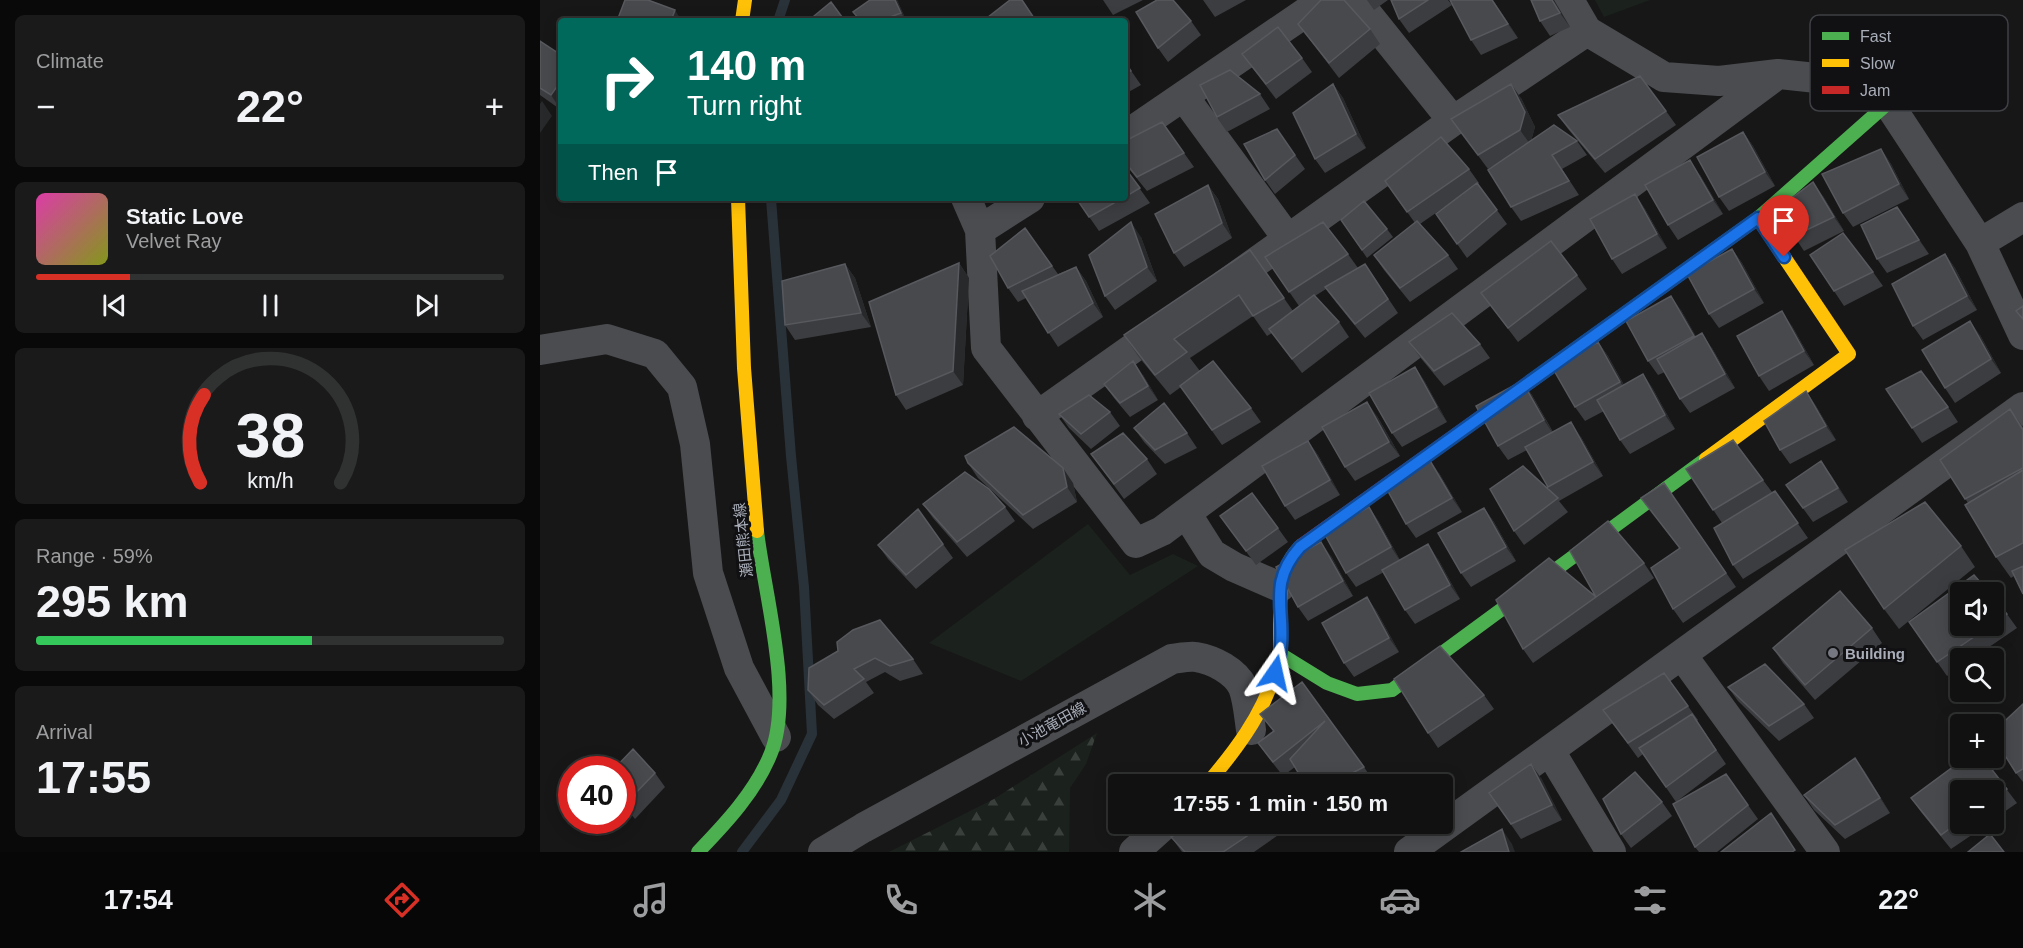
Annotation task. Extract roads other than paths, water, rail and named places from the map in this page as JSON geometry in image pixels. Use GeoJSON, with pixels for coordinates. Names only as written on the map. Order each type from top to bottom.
{"type":"FeatureCollection","features":[{"type":"Feature","properties":{"kind":"street"},"geometry":{"type":"LineString","coordinates":[[742,18],[745,0]]}},
{"type":"Feature","properties":{"kind":"street"},"geometry":{"type":"LineString","coordinates":[[1128,134],[1324,0]]}},
{"type":"Feature","properties":{"kind":"street"},"geometry":{"type":"LineString","coordinates":[[1356,0],[1453,122]]}},
{"type":"Feature","properties":{"kind":"street"},"geometry":{"type":"LineString","coordinates":[[1569,0],[1587,31],[1664,77],[1719,81],[1778,74],[1810,77]]}},
{"type":"Feature","properties":{"kind":"street"},"geometry":{"type":"LineString","coordinates":[[1037,416],[1453,122],[1587,31]]}},
{"type":"Feature","properties":{"kind":"street"},"geometry":{"type":"LineString","coordinates":[[967,201],[980,230],[986,348],[1136,543],[1162,531],[1778,74]]}},
{"type":"Feature","properties":{"kind":"street"},"geometry":{"type":"LineString","coordinates":[[1184,97],[1288,239]]}},
{"type":"Feature","properties":{"kind":"street"},"geometry":{"type":"LineString","coordinates":[[1215,774],[1251,729],[1269,691],[1280,654],[1280,587],[1283,572],[1300,547],[1758,218],[1879,111]]}},
{"type":"Feature","properties":{"kind":"street"},"geometry":{"type":"LineString","coordinates":[[1893,111],[1980,243],[2023,335]]}},
{"type":"Feature","properties":{"kind":"street","name":"瀬田熊本線"},"geometry":{"type":"LineString","coordinates":[[698,852],[726,823],[769,761],[776,737],[779,703],[758,538],[742,342],[738,201]]}},
{"type":"Feature","properties":{"kind":"street"},"geometry":{"type":"LineString","coordinates":[[980,230],[1025,201]]}},
{"type":"Feature","properties":{"kind":"street"},"geometry":{"type":"LineString","coordinates":[[1980,243],[2023,217]]}},
{"type":"Feature","properties":{"kind":"street"},"geometry":{"type":"LineString","coordinates":[[1280,654],[1327,683],[1357,694],[1392,690],[1849,354],[1758,218]]}},
{"type":"Feature","properties":{"kind":"street"},"geometry":{"type":"LineString","coordinates":[[540,350],[607,339],[655,354],[681,387],[695,444],[708,573],[739,668],[776,737]]}},
{"type":"Feature","properties":{"kind":"street"},"geometry":{"type":"LineString","coordinates":[[1409,852],[2023,406]]}},
{"type":"Feature","properties":{"kind":"street"},"geometry":{"type":"LineString","coordinates":[[1186,513],[1212,555],[1280,587]]}},
{"type":"Feature","properties":{"kind":"street"},"geometry":{"type":"LineString","coordinates":[[1682,655],[1825,852]]}},
{"type":"Feature","properties":{"kind":"street","name":"小池竜田線"},"geometry":{"type":"LineString","coordinates":[[824,852],[1172,658],[1195,657],[1213,662],[1234,674],[1246,698],[1251,729]]}},
{"type":"Feature","properties":{"kind":"street"},"geometry":{"type":"LineString","coordinates":[[1550,751],[1611,852]]}},
{"type":"Feature","properties":{"kind":"street"},"geometry":{"type":"LineString","coordinates":[[1134,852],[1154,834]]}},
{"type":"Feature","properties":{"kind":"waterway"},"geometry":{"type":"LineString","coordinates":[[779,18],[785,0]]}},
{"type":"Feature","properties":{"kind":"waterway"},"geometry":{"type":"LineString","coordinates":[[742,852],[781,800],[812,734],[804,587],[791,456],[771,201]]}},
{"type":"Feature","properties":{"kind":"place","name":"Building"},"geometry":{"type":"Point","coordinates":[1833,653]}}]}
